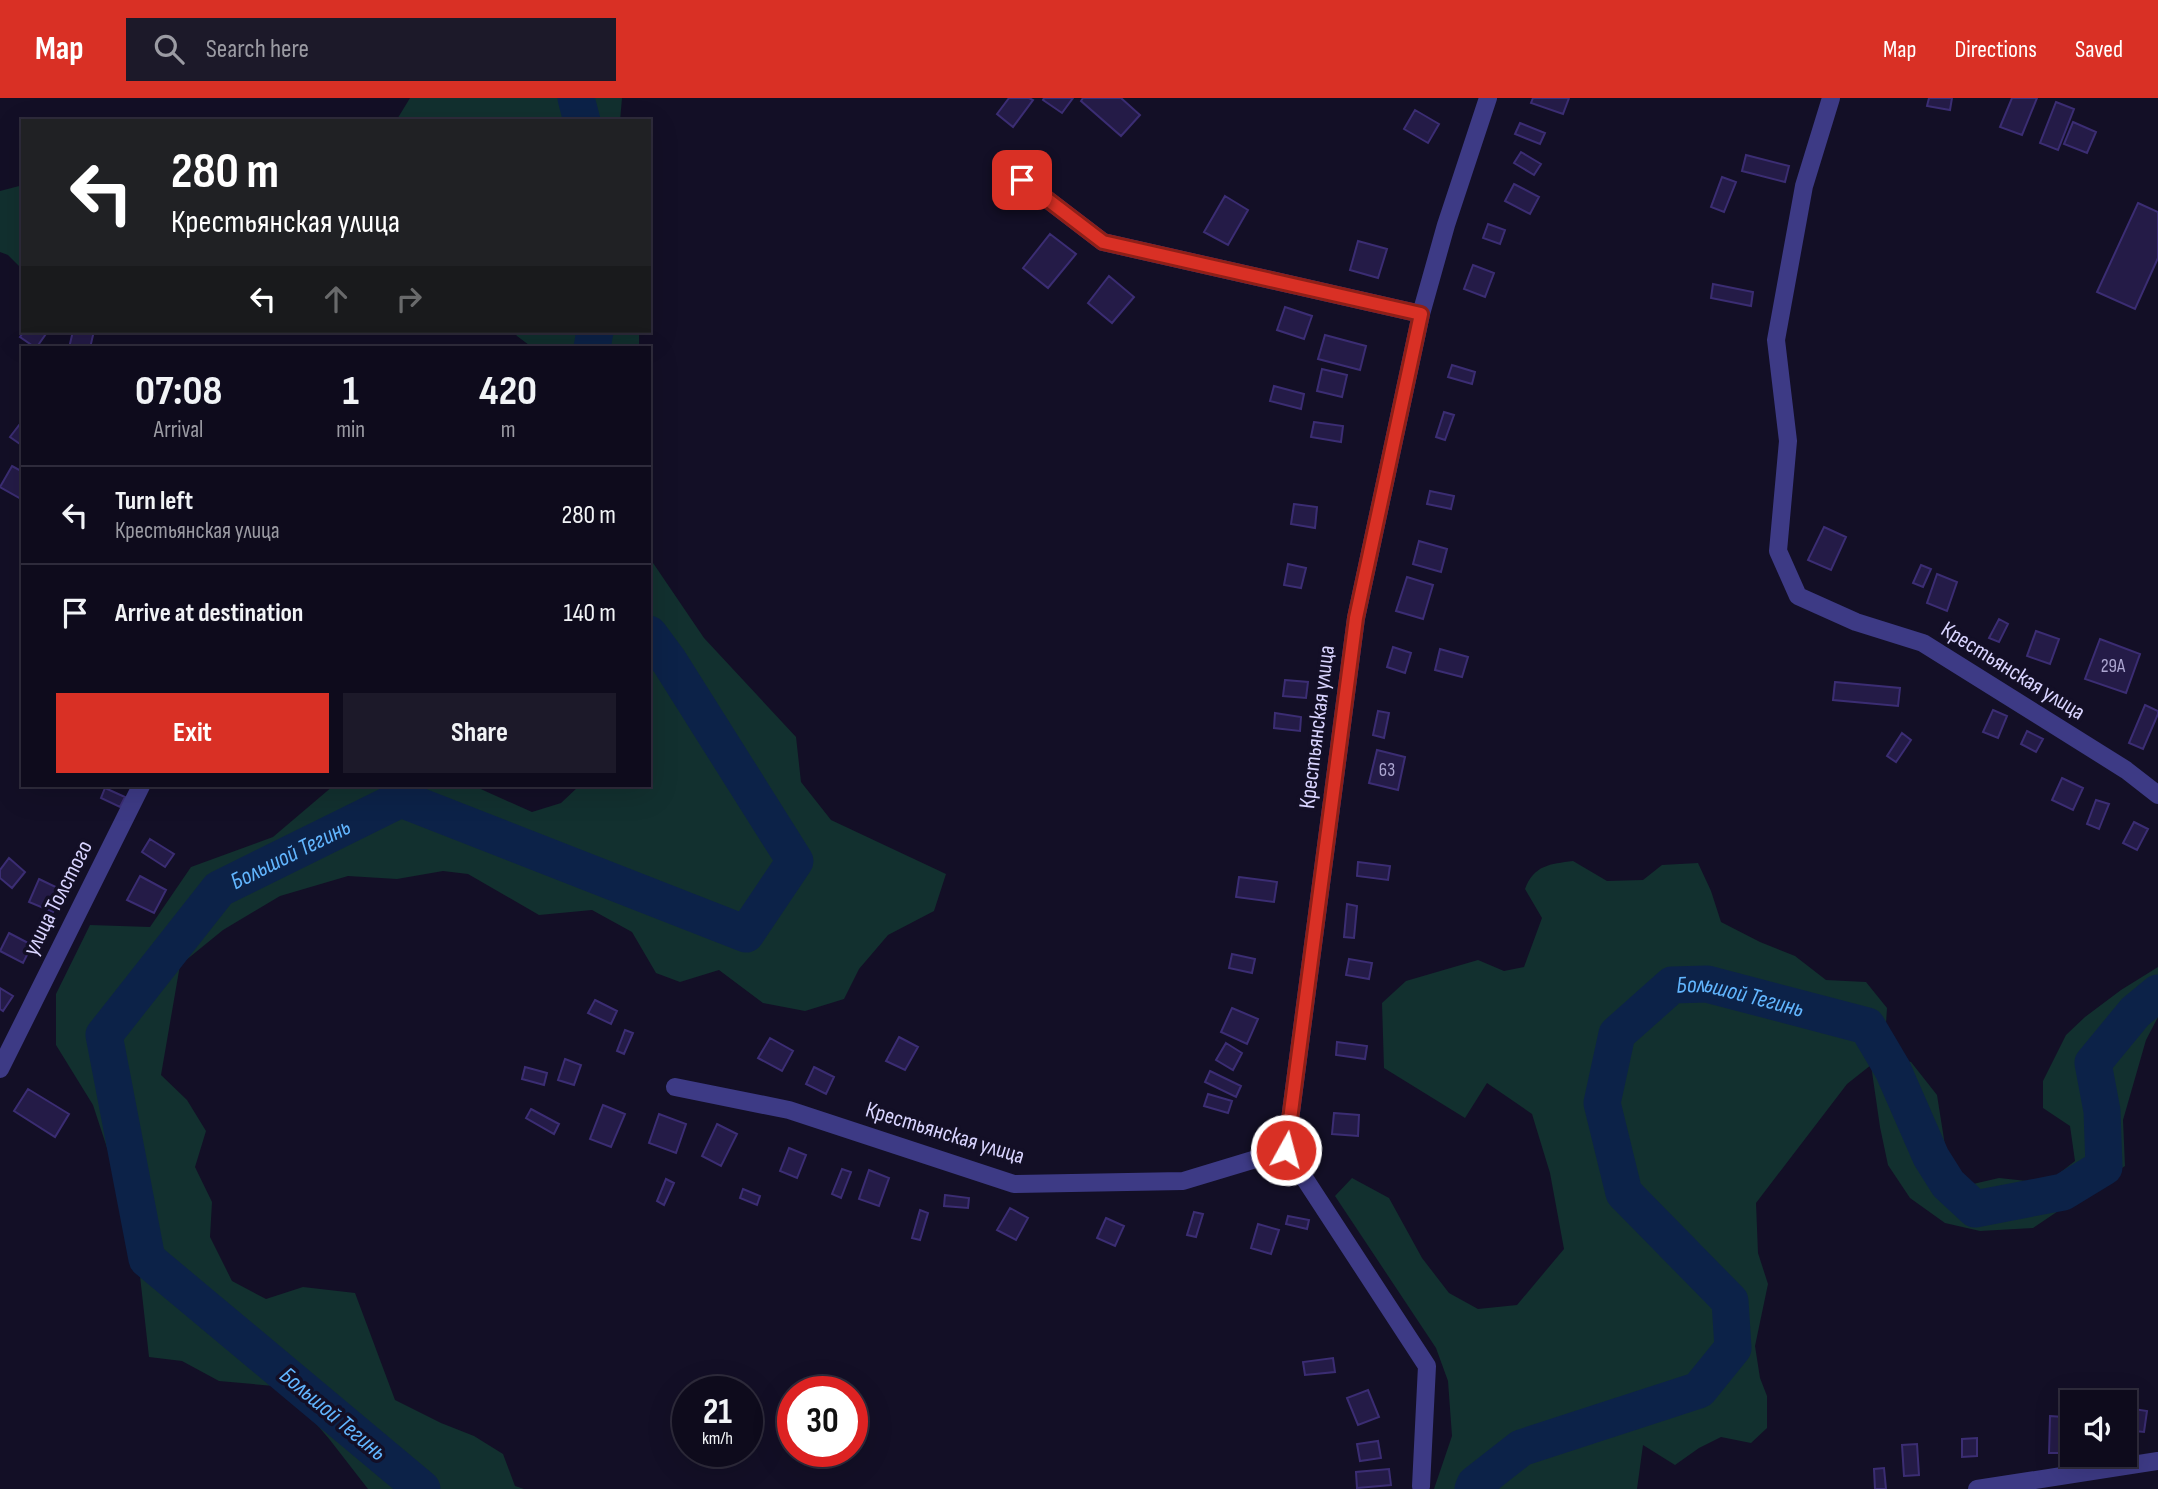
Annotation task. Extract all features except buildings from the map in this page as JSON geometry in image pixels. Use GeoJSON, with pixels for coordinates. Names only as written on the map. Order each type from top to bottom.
{"type":"FeatureCollection","features":[{"type":"Feature","properties":{"kind":"street","name":"Крестьянская улица"},"geometry":{"type":"LineString","coordinates":[[675,1087],[789,1110],[1014,1184],[1183,1181],[1286,1150],[1356,618],[1421,314],[1446,225],[1488,98]]}},
{"type":"Feature","properties":{"kind":"street","name":"Крестьянская улица"},"geometry":{"type":"LineString","coordinates":[[1831,98],[1804,186],[1776,340],[1788,441],[1778,551],[1798,596],[1856,622],[1923,643],[2126,770],[2158,795]]}},
{"type":"Feature","properties":{"kind":"street"},"geometry":{"type":"LineString","coordinates":[[1001,164],[1103,242],[1421,314]]}},
{"type":"Feature","properties":{"kind":"street","name":"улица Толстого"},"geometry":{"type":"LineString","coordinates":[[0,1069],[141,787]]}},
{"type":"Feature","properties":{"kind":"street"},"geometry":{"type":"LineString","coordinates":[[1286,1150],[1427,1366],[1421,1486]]}},
{"type":"Feature","properties":{"kind":"street"},"geometry":{"type":"LineString","coordinates":[[1977,1489],[2158,1461]]}},
{"type":"Feature","properties":{"kind":"green space"},"geometry":{"type":"Polygon","coordinates":[[[410,98],[622,98],[620,119],[397,119],[410,98]]]}},
{"type":"Feature","properties":{"kind":"green space"},"geometry":{"type":"Polygon","coordinates":[[[21,186],[21,268],[8,255],[0,252],[0,191],[21,186]]]}},
{"type":"Feature","properties":{"kind":"green space"},"geometry":{"type":"Polygon","coordinates":[[[515,333],[639,333],[639,346],[530,346],[515,333]]]}},
{"type":"Feature","properties":{"kind":"green space"},"geometry":{"type":"Polygon","coordinates":[[[651,560],[704,638],[796,737],[801,782],[831,820],[946,874],[934,911],[888,935],[859,969],[844,999],[805,1011],[763,1003],[719,970],[680,982],[656,973],[632,932],[592,910],[539,915],[468,874],[443,871],[397,879],[348,876],[280,896],[223,930],[180,965],[161,1075],[187,1100],[206,1131],[195,1167],[212,1202],[210,1237],[232,1281],[266,1299],[303,1287],[355,1293],[395,1400],[474,1436],[503,1454],[515,1486],[524,1489],[368,1489],[285,1387],[219,1381],[182,1361],[149,1357],[140,1276],[110,1157],[93,1105],[56,1045],[56,994],[90,925],[150,927],[191,867],[273,837],[332,787],[476,787],[532,812],[561,803],[578,787],[651,787],[651,560]]]}},
{"type":"Feature","properties":{"kind":"green space"},"geometry":{"type":"Polygon","coordinates":[[[1573,861],[1607,881],[1643,880],[1662,865],[1698,863],[1721,922],[1795,956],[1826,980],[1866,982],[1887,1008],[1884,1054],[1911,1062],[1937,1095],[1947,1158],[1973,1184],[1999,1178],[2027,1181],[2057,1175],[2075,1161],[2070,1126],[2043,1108],[2043,1081],[2066,1035],[2121,990],[2158,967],[2158,1017],[2146,1040],[2123,1120],[2125,1166],[2033,1228],[1980,1231],[1945,1223],[1910,1198],[1888,1165],[1871,1065],[1847,1084],[1756,1203],[1758,1253],[1768,1284],[1755,1346],[1760,1378],[1767,1396],[1767,1428],[1751,1443],[1721,1437],[1675,1465],[1643,1445],[1637,1489],[1434,1489],[1452,1436],[1448,1381],[1436,1348],[1335,1196],[1352,1178],[1389,1198],[1422,1258],[1449,1293],[1478,1309],[1517,1305],[1564,1249],[1550,1173],[1532,1114],[1487,1083],[1465,1118],[1384,1068],[1382,1003],[1406,981],[1478,960],[1504,971],[1524,967],[1542,918],[1525,889],[1538,870],[1573,861]]]}},
{"type":"Feature","properties":{"kind":"waterway","name":"Большой Тегинь"},"geometry":{"type":"LineString","coordinates":[[576,98],[581,119]]}},
{"type":"Feature","properties":{"kind":"waterway","name":"Большой Тегинь"},"geometry":{"type":"LineString","coordinates":[[592,346],[595,333]]}},
{"type":"Feature","properties":{"kind":"waterway","name":"Большой Тегинь"},"geometry":{"type":"LineString","coordinates":[[422,1489],[147,1259],[104,1035],[219,889],[401,799],[746,934],[795,861],[651,637]]}},
{"type":"Feature","properties":{"kind":"waterway","name":"Большой Тегинь"},"geometry":{"type":"LineString","coordinates":[[1473,1489],[1475,1484],[1521,1448],[1699,1390],[1733,1348],[1730,1301],[1624,1193],[1602,1103],[1617,1034],[1672,985],[1707,984],[1867,1026],[1893,1070],[1931,1157],[1948,1184],[1975,1209],[2063,1192],[2104,1167],[2102,1111],[2093,1063],[2135,1012],[2158,993]]}},
{"type":"Feature","properties":{"kind":"route"},"geometry":{"type":"LineString","coordinates":[[1022,180],[1103,242],[1421,314],[1356,618],[1286,1150]]}}]}
